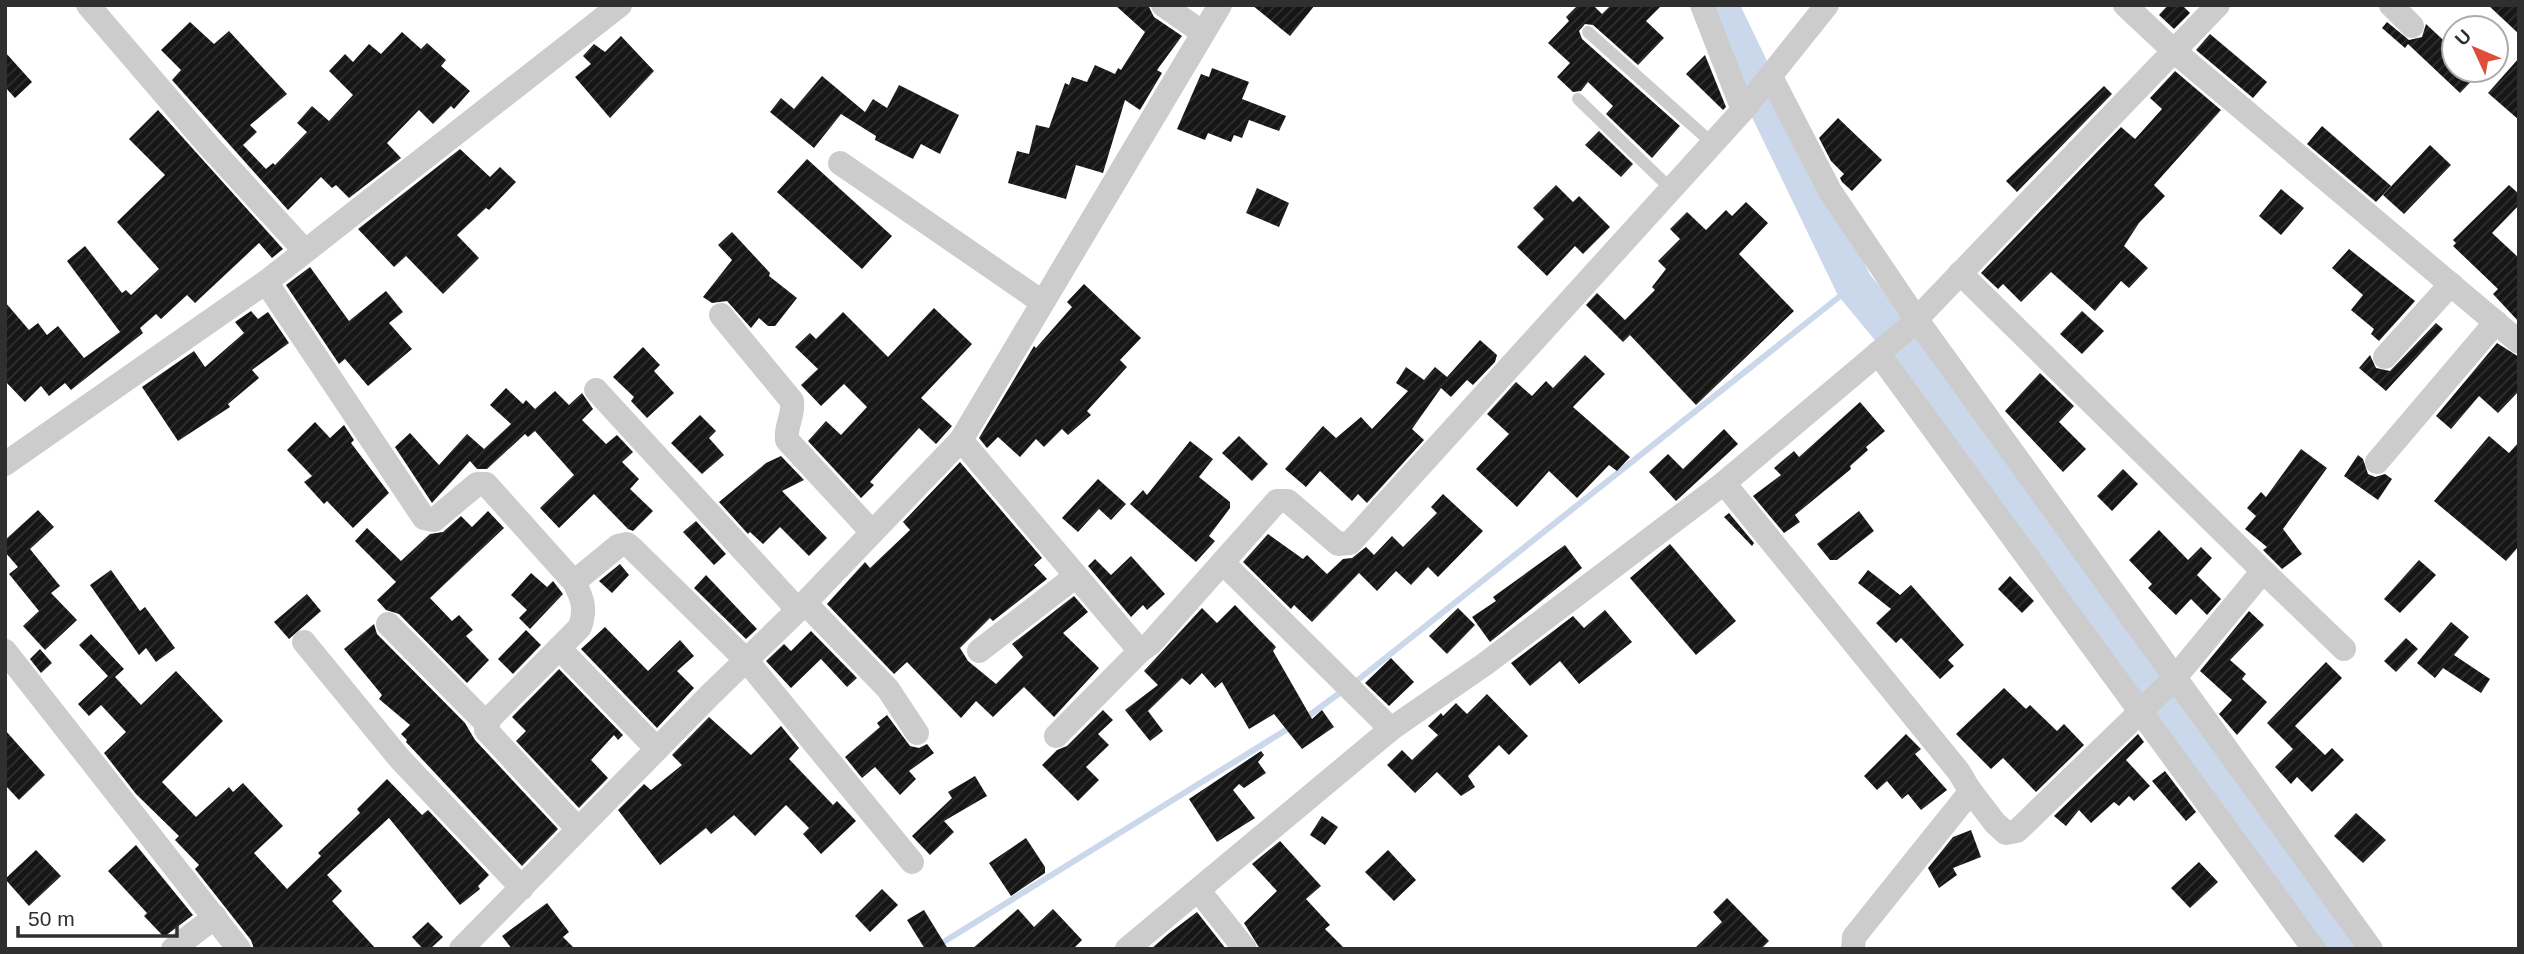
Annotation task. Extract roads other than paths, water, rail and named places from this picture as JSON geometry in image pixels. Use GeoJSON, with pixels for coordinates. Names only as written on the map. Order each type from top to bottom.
{"type":"FeatureCollection","features":[{"type":"Feature","properties":{"kind":"street"},"geometry":{"type":"LineString","coordinates":[[88,5],[209,146],[305,251]]}},
{"type":"Feature","properties":{"kind":"street"},"geometry":{"type":"LineString","coordinates":[[5,464],[266,282],[620,5]]}},
{"type":"Feature","properties":{"kind":"street"},"geometry":{"type":"LineString","coordinates":[[1163,5],[1203,33]]}},
{"type":"Feature","properties":{"kind":"street"},"geometry":{"type":"LineString","coordinates":[[461,949],[802,606],[961,440],[1220,5]]}},
{"type":"Feature","properties":{"kind":"street"},"geometry":{"type":"LineString","coordinates":[[1702,5],[1744,109]]}},
{"type":"Feature","properties":{"kind":"street"},"geometry":{"type":"LineString","coordinates":[[1056,736],[1140,650],[1150,644],[1277,501],[1288,501],[1338,544],[1350,543],[1744,109],[1827,5]]}},
{"type":"Feature","properties":{"kind":"street"},"geometry":{"type":"LineString","coordinates":[[2125,5],[2174,51],[2519,342]]}},
{"type":"Feature","properties":{"kind":"street"},"geometry":{"type":"LineString","coordinates":[[1127,949],[1391,729],[1485,664],[1724,483],[1898,336],[2218,5]]}},
{"type":"Feature","properties":{"kind":"street"},"geometry":{"type":"LineString","coordinates":[[2391,5],[2413,26]]}},
{"type":"Feature","properties":{"kind":"street"},"geometry":{"type":"LineString","coordinates":[[1768,80],[1830,191],[1898,336],[2145,707],[2314,949]]}},
{"type":"Feature","properties":{"kind":"street"},"geometry":{"type":"LineString","coordinates":[[840,163],[1042,302]]}},
{"type":"Feature","properties":{"kind":"street"},"geometry":{"type":"LineString","coordinates":[[1960,273],[2344,649]]}},
{"type":"Feature","properties":{"kind":"street"},"geometry":{"type":"LineString","coordinates":[[266,282],[424,518],[434,520],[477,484],[486,484],[574,582],[585,612],[580,627],[486,723],[486,730],[578,829]]}},
{"type":"Feature","properties":{"kind":"street"},"geometry":{"type":"LineString","coordinates":[[2385,357],[2451,284]]}},
{"type":"Feature","properties":{"kind":"street"},"geometry":{"type":"LineString","coordinates":[[721,315],[792,401],[794,412],[786,432],[787,440],[872,532]]}},
{"type":"Feature","properties":{"kind":"street"},"geometry":{"type":"LineString","coordinates":[[2377,462],[2496,322]]}},
{"type":"Feature","properties":{"kind":"street"},"geometry":{"type":"LineString","coordinates":[[1898,336],[2174,678],[2371,949]]}},
{"type":"Feature","properties":{"kind":"street"},"geometry":{"type":"LineString","coordinates":[[596,390],[802,606],[888,690],[917,733]]}},
{"type":"Feature","properties":{"kind":"street"},"geometry":{"type":"LineString","coordinates":[[961,440],[1140,650]]}},
{"type":"Feature","properties":{"kind":"street"},"geometry":{"type":"LineString","coordinates":[[1724,483],[1959,772],[1995,823],[2006,833],[2017,831],[2174,678],[2263,571]]}},
{"type":"Feature","properties":{"kind":"street"},"geometry":{"type":"LineString","coordinates":[[574,582],[618,546],[627,544],[747,660],[912,862]]}},
{"type":"Feature","properties":{"kind":"street"},"geometry":{"type":"LineString","coordinates":[[1223,563],[1391,729]]}},
{"type":"Feature","properties":{"kind":"street"},"geometry":{"type":"LineString","coordinates":[[979,651],[1076,576]]}},
{"type":"Feature","properties":{"kind":"street"},"geometry":{"type":"LineString","coordinates":[[388,624],[486,723]]}},
{"type":"Feature","properties":{"kind":"street"},"geometry":{"type":"LineString","coordinates":[[303,642],[400,759],[522,888]]}},
{"type":"Feature","properties":{"kind":"street"},"geometry":{"type":"LineString","coordinates":[[559,649],[657,749]]}},
{"type":"Feature","properties":{"kind":"street"},"geometry":{"type":"LineString","coordinates":[[5,651],[239,949]]}},
{"type":"Feature","properties":{"kind":"street"},"geometry":{"type":"LineString","coordinates":[[1853,949],[1854,937],[1967,796],[1969,789]]}},
{"type":"Feature","properties":{"kind":"street"},"geometry":{"type":"LineString","coordinates":[[1199,891],[1245,949]]}},
{"type":"Feature","properties":{"kind":"street"},"geometry":{"type":"LineString","coordinates":[[173,949],[215,917]]}},
{"type":"Feature","properties":{"kind":"lane"},"geometry":{"type":"LineString","coordinates":[[1588,32],[1712,143]]}},
{"type":"Feature","properties":{"kind":"lane"},"geometry":{"type":"LineString","coordinates":[[1578,99],[1671,189]]}},
{"type":"Feature","properties":{"kind":"waterway"},"geometry":{"type":"LineString","coordinates":[[1719,5],[1854,285],[1917,361],[2341,949]]}},
{"type":"Feature","properties":{"kind":"waterway"},"geometry":{"type":"LineString","coordinates":[[1354,683],[1854,285]]}},
{"type":"Feature","properties":{"kind":"waterway"},"geometry":{"type":"LineString","coordinates":[[1303,720],[1345,689]]}},
{"type":"Feature","properties":{"kind":"waterway"},"geometry":{"type":"LineString","coordinates":[[937,946],[1294,725]]}}]}
